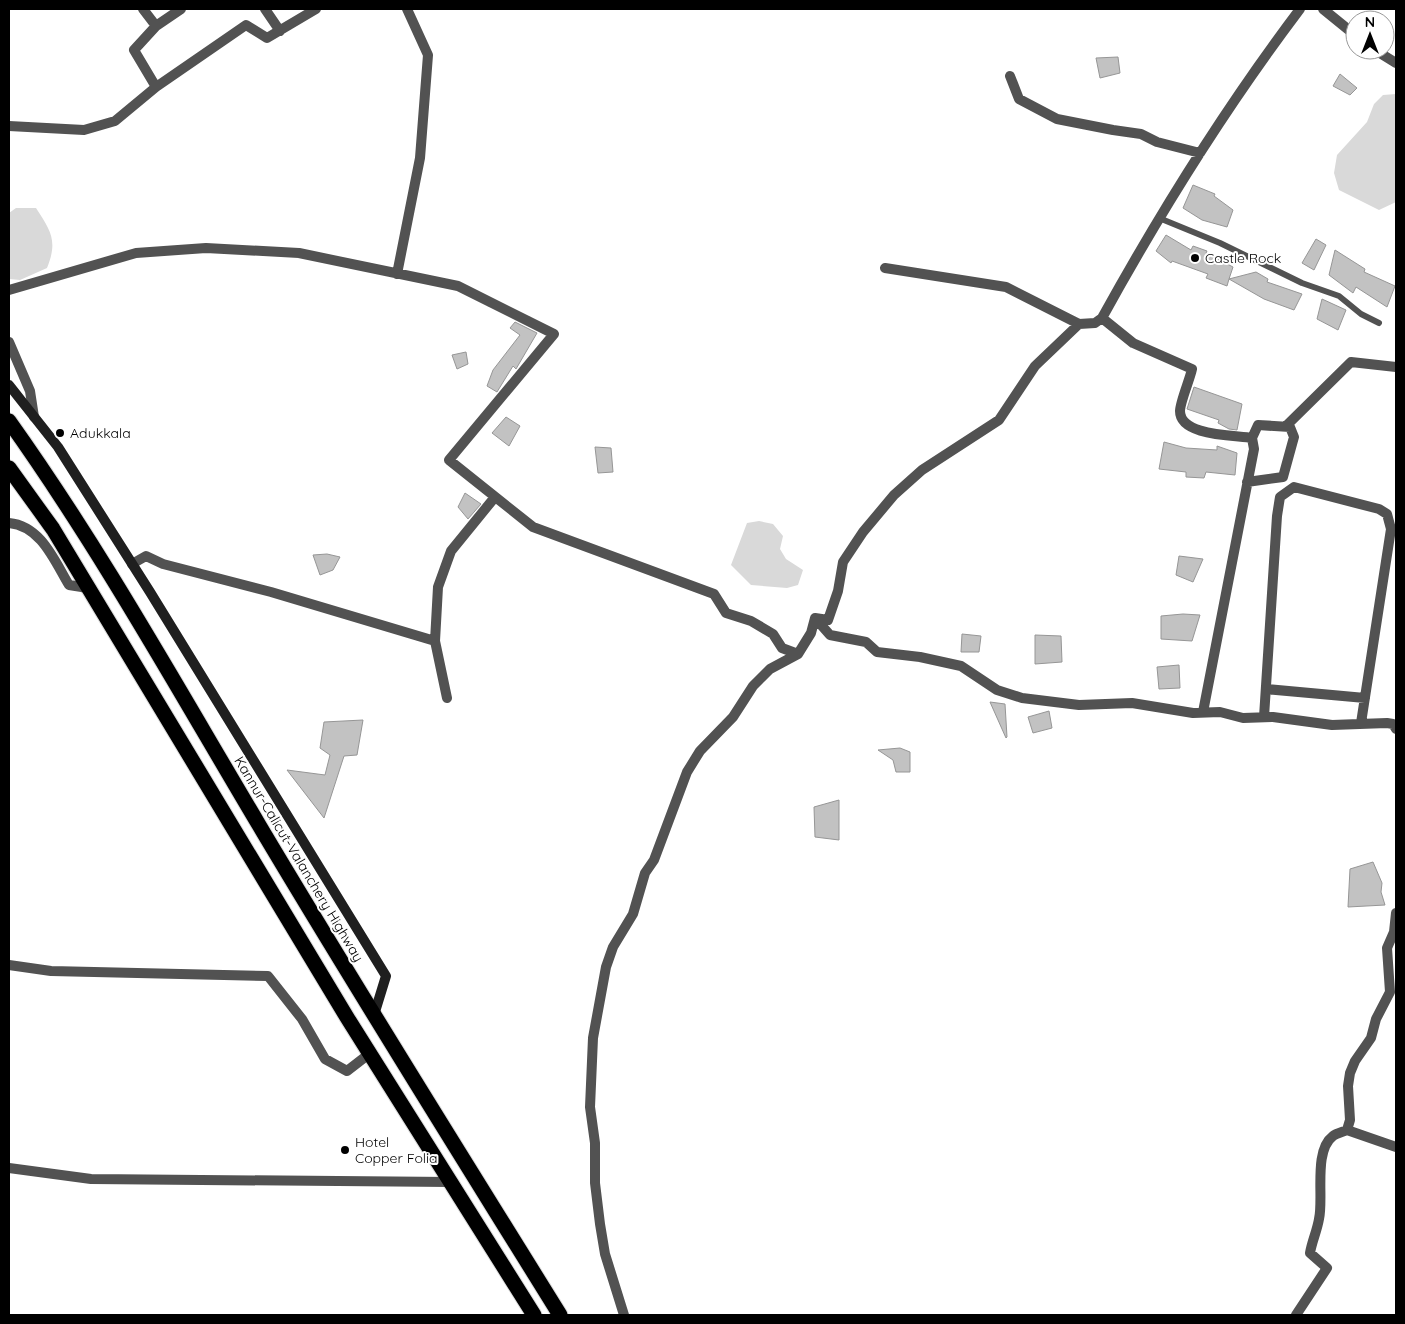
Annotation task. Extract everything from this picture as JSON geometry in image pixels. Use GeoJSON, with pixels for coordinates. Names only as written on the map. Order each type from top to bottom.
{"type":"FeatureCollection","features":[{"type":"Feature","properties":{"kind":"highway","name":"Kannur-Calicut-Valanchery Highway"},"geometry":{"type":"LineString","coordinates":[[9,421],[41,466],[122,595],[374,1015],[560,1315]]}},
{"type":"Feature","properties":{"kind":"highway"},"geometry":{"type":"LineString","coordinates":[[9,468],[53,529],[369,1054],[534,1315]]}},
{"type":"Feature","properties":{"kind":"street"},"geometry":{"type":"LineString","coordinates":[[144,9],[156,26]]}},
{"type":"Feature","properties":{"kind":"street"},"geometry":{"type":"LineString","coordinates":[[156,88],[134,50],[156,26],[181,9]]}},
{"type":"Feature","properties":{"kind":"street"},"geometry":{"type":"LineString","coordinates":[[265,9],[280,30]]}},
{"type":"Feature","properties":{"kind":"street"},"geometry":{"type":"LineString","coordinates":[[9,126],[84,130],[115,121],[156,88],[246,24],[267,38],[316,9]]}},
{"type":"Feature","properties":{"kind":"street"},"geometry":{"type":"LineString","coordinates":[[396,274],[420,158],[428,55],[407,9]]}},
{"type":"Feature","properties":{"kind":"street"},"geometry":{"type":"LineString","coordinates":[[885,268],[1006,287],[1079,324],[1095,323],[1102,318],[1159,218],[1249,77],[1300,9]]}},
{"type":"Feature","properties":{"kind":"street"},"geometry":{"type":"LineString","coordinates":[[1323,9],[1345,27]]}},
{"type":"Feature","properties":{"kind":"street"},"geometry":{"type":"LineString","coordinates":[[1010,76],[1019,100],[1057,119],[1141,134],[1157,142],[1200,154]]}},
{"type":"Feature","properties":{"kind":"street"},"geometry":{"type":"LineString","coordinates":[[9,290],[136,253],[206,248],[299,253],[458,286],[554,334],[449,460],[533,526],[714,594],[726,613],[773,634],[782,648],[798,654]]}},
{"type":"Feature","properties":{"kind":"street"},"geometry":{"type":"LineString","coordinates":[[1102,318],[1133,343],[1192,369],[1180,411],[1184,424],[1193,430],[1252,438]]}},
{"type":"Feature","properties":{"kind":"street"},"geometry":{"type":"LineString","coordinates":[[815,618],[828,620],[838,591],[843,562],[863,532],[894,495],[922,470],[999,420],[1035,366],[1079,324]]}},
{"type":"Feature","properties":{"kind":"street"},"geometry":{"type":"LineString","coordinates":[[9,342],[30,391],[34,417]]}},
{"type":"Feature","properties":{"kind":"street"},"geometry":{"type":"LineString","coordinates":[[1286,426],[1351,362],[1396,367]]}},
{"type":"Feature","properties":{"kind":"street"},"geometry":{"type":"LineString","coordinates":[[9,385],[58,447],[386,976],[374,1015]]}},
{"type":"Feature","properties":{"kind":"street"},"geometry":{"type":"LineString","coordinates":[[1203,712],[1247,482],[1254,449],[1252,438],[1258,425],[1290,427],[1294,438],[1284,477],[1247,482]]}},
{"type":"Feature","properties":{"kind":"street"},"geometry":{"type":"LineString","coordinates":[[1264,717],[1277,516],[1280,497],[1294,487],[1379,509],[1387,514],[1391,529],[1361,723]]}},
{"type":"Feature","properties":{"kind":"street"},"geometry":{"type":"LineString","coordinates":[[447,698],[435,641],[438,587],[452,550],[495,497]]}},
{"type":"Feature","properties":{"kind":"street"},"geometry":{"type":"LineString","coordinates":[[9,523],[16,523],[41,538],[69,585],[88,588]]}},
{"type":"Feature","properties":{"kind":"street"},"geometry":{"type":"LineString","coordinates":[[132,564],[146,556],[163,564],[271,592],[435,641]]}},
{"type":"Feature","properties":{"kind":"street"},"geometry":{"type":"LineString","coordinates":[[624,1315],[605,1254],[600,1224],[595,1183],[595,1142],[590,1106],[593,1038],[606,967],[613,947],[634,914],[645,873],[654,860],[686,772],[700,750],[732,717],[753,686],[770,669],[798,654],[812,633],[815,618]]}},
{"type":"Feature","properties":{"kind":"street"},"geometry":{"type":"LineString","coordinates":[[815,618],[830,635],[866,642],[877,652],[920,657],[961,666],[997,690],[1022,698],[1080,705],[1132,703],[1193,713],[1220,712],[1243,718],[1298,719],[1332,725],[1387,723],[1393,724],[1396,729]]}},
{"type":"Feature","properties":{"kind":"street"},"geometry":{"type":"LineString","coordinates":[[1266,689],[1365,698]]}},
{"type":"Feature","properties":{"kind":"street"},"geometry":{"type":"LineString","coordinates":[[1348,1130],[1350,1120],[1348,1086],[1350,1073],[1355,1061],[1371,1038],[1376,1019],[1390,992],[1392,980],[1387,948],[1394,932],[1396,913]]}},
{"type":"Feature","properties":{"kind":"street"},"geometry":{"type":"LineString","coordinates":[[9,965],[51,971],[268,976],[302,1019],[325,1059],[346,1070],[369,1054]]}},
{"type":"Feature","properties":{"kind":"street"},"geometry":{"type":"LineString","coordinates":[[1296,1315],[1327,1268],[1310,1253],[1319,1219],[1319,1182],[1325,1150],[1332,1137],[1348,1130],[1396,1147]]}},
{"type":"Feature","properties":{"kind":"street"},"geometry":{"type":"LineString","coordinates":[[9,1168],[91,1179],[450,1182]]}},
{"type":"Feature","properties":{"kind":"lane"},"geometry":{"type":"LineString","coordinates":[[1159,218],[1220,244],[1302,283],[1339,296],[1361,314],[1380,323]]}},
{"type":"Feature","properties":{"kind":"shaded area"},"geometry":{"type":"Polygon","coordinates":[[[1396,94],[1396,202],[1379,210],[1339,190],[1334,173],[1337,155],[1367,122],[1374,104],[1383,95],[1396,94]]]}},
{"type":"Feature","properties":{"kind":"shaded area"},"geometry":{"type":"Polygon","coordinates":[[[16,208],[36,208],[46,223],[52,243],[47,268],[20,280],[9,279],[9,213],[16,208]]]}},
{"type":"Feature","properties":{"kind":"shaded area"},"geometry":{"type":"Polygon","coordinates":[[[759,521],[773,524],[783,536],[780,549],[786,559],[803,570],[798,585],[787,588],[751,585],[731,565],[747,523],[759,521]]]}},
{"type":"Feature","properties":{"kind":"building"},"geometry":{"type":"Polygon","coordinates":[[[1118,57],[1120,73],[1100,78],[1096,58],[1118,57]]]}},
{"type":"Feature","properties":{"kind":"building"},"geometry":{"type":"Polygon","coordinates":[[[1340,74],[1357,88],[1350,95],[1333,86],[1340,74]]]}},
{"type":"Feature","properties":{"kind":"building"},"geometry":{"type":"Polygon","coordinates":[[[1193,185],[1215,194],[1214,196],[1233,210],[1227,227],[1202,220],[1183,208],[1193,185]]]}},
{"type":"Feature","properties":{"kind":"building"},"geometry":{"type":"Polygon","coordinates":[[[1166,235],[1191,250],[1193,246],[1207,251],[1206,253],[1233,267],[1227,286],[1206,278],[1208,274],[1172,261],[1171,263],[1156,251],[1166,235]]]}},
{"type":"Feature","properties":{"kind":"building"},"geometry":{"type":"Polygon","coordinates":[[[1316,239],[1326,245],[1314,270],[1302,263],[1316,239]]]}},
{"type":"Feature","properties":{"kind":"building"},"geometry":{"type":"Polygon","coordinates":[[[1335,250],[1365,269],[1364,272],[1395,286],[1387,307],[1356,287],[1353,293],[1329,275],[1335,250]]]}},
{"type":"Feature","properties":{"kind":"building"},"geometry":{"type":"Polygon","coordinates":[[[1256,272],[1268,279],[1267,282],[1302,294],[1294,310],[1264,299],[1229,279],[1256,272]]]}},
{"type":"Feature","properties":{"kind":"building"},"geometry":{"type":"Polygon","coordinates":[[[1322,299],[1346,310],[1338,330],[1317,319],[1322,299]]]}},
{"type":"Feature","properties":{"kind":"building"},"geometry":{"type":"Polygon","coordinates":[[[515,322],[537,333],[516,369],[513,366],[497,392],[487,386],[493,370],[520,335],[510,328],[515,322]]]}},
{"type":"Feature","properties":{"kind":"building"},"geometry":{"type":"Polygon","coordinates":[[[466,352],[468,364],[457,369],[452,355],[466,352]]]}},
{"type":"Feature","properties":{"kind":"building"},"geometry":{"type":"Polygon","coordinates":[[[1194,387],[1242,404],[1237,430],[1229,429],[1218,423],[1219,420],[1187,409],[1194,387]]]}},
{"type":"Feature","properties":{"kind":"building"},"geometry":{"type":"Polygon","coordinates":[[[506,417],[520,426],[509,446],[492,433],[506,417]]]}},
{"type":"Feature","properties":{"kind":"building"},"geometry":{"type":"Polygon","coordinates":[[[1164,442],[1186,448],[1217,450],[1217,446],[1237,453],[1235,475],[1206,472],[1204,478],[1186,477],[1186,472],[1159,469],[1164,442]]]}},
{"type":"Feature","properties":{"kind":"building"},"geometry":{"type":"Polygon","coordinates":[[[595,447],[611,448],[613,472],[598,473],[595,447]]]}},
{"type":"Feature","properties":{"kind":"building"},"geometry":{"type":"Polygon","coordinates":[[[465,493],[481,504],[468,519],[458,507],[465,493]]]}},
{"type":"Feature","properties":{"kind":"building"},"geometry":{"type":"Polygon","coordinates":[[[327,554],[340,557],[333,570],[320,575],[313,555],[327,554]]]}},
{"type":"Feature","properties":{"kind":"building"},"geometry":{"type":"Polygon","coordinates":[[[1179,556],[1203,559],[1193,582],[1176,575],[1179,556]]]}},
{"type":"Feature","properties":{"kind":"building"},"geometry":{"type":"Polygon","coordinates":[[[1200,615],[1192,641],[1161,639],[1161,616],[1200,615]]]}},
{"type":"Feature","properties":{"kind":"building"},"geometry":{"type":"Polygon","coordinates":[[[962,634],[981,636],[979,652],[961,652],[962,634]]]}},
{"type":"Feature","properties":{"kind":"building"},"geometry":{"type":"Polygon","coordinates":[[[1035,635],[1061,636],[1062,662],[1035,664],[1035,635]]]}},
{"type":"Feature","properties":{"kind":"building"},"geometry":{"type":"Polygon","coordinates":[[[1179,665],[1180,688],[1159,689],[1157,667],[1179,665]]]}},
{"type":"Feature","properties":{"kind":"building"},"geometry":{"type":"Polygon","coordinates":[[[990,702],[1005,704],[1006,738],[990,702]]]}},
{"type":"Feature","properties":{"kind":"building"},"geometry":{"type":"Polygon","coordinates":[[[1049,711],[1052,728],[1033,733],[1028,717],[1049,711]]]}},
{"type":"Feature","properties":{"kind":"building"},"geometry":{"type":"Polygon","coordinates":[[[363,720],[357,755],[344,756],[324,818],[287,770],[325,775],[330,755],[320,748],[324,722],[363,720]]]}},
{"type":"Feature","properties":{"kind":"building"},"geometry":{"type":"Polygon","coordinates":[[[900,748],[910,752],[910,772],[896,772],[893,760],[878,750],[900,748]]]}},
{"type":"Feature","properties":{"kind":"building"},"geometry":{"type":"Polygon","coordinates":[[[839,800],[839,840],[815,837],[814,807],[839,800]]]}},
{"type":"Feature","properties":{"kind":"building"},"geometry":{"type":"Polygon","coordinates":[[[1373,862],[1382,883],[1381,892],[1385,905],[1348,907],[1350,869],[1373,862]]]}},
{"type":"Feature","properties":{"kind":"place","name":"Castle Rock"},"geometry":{"type":"Point","coordinates":[1195,258]}},
{"type":"Feature","properties":{"kind":"place","name":"Adukkala"},"geometry":{"type":"Point","coordinates":[60,433]}},
{"type":"Feature","properties":{"kind":"place","name":"Hotel Copper Folia"},"geometry":{"type":"Point","coordinates":[345,1150]}}]}
